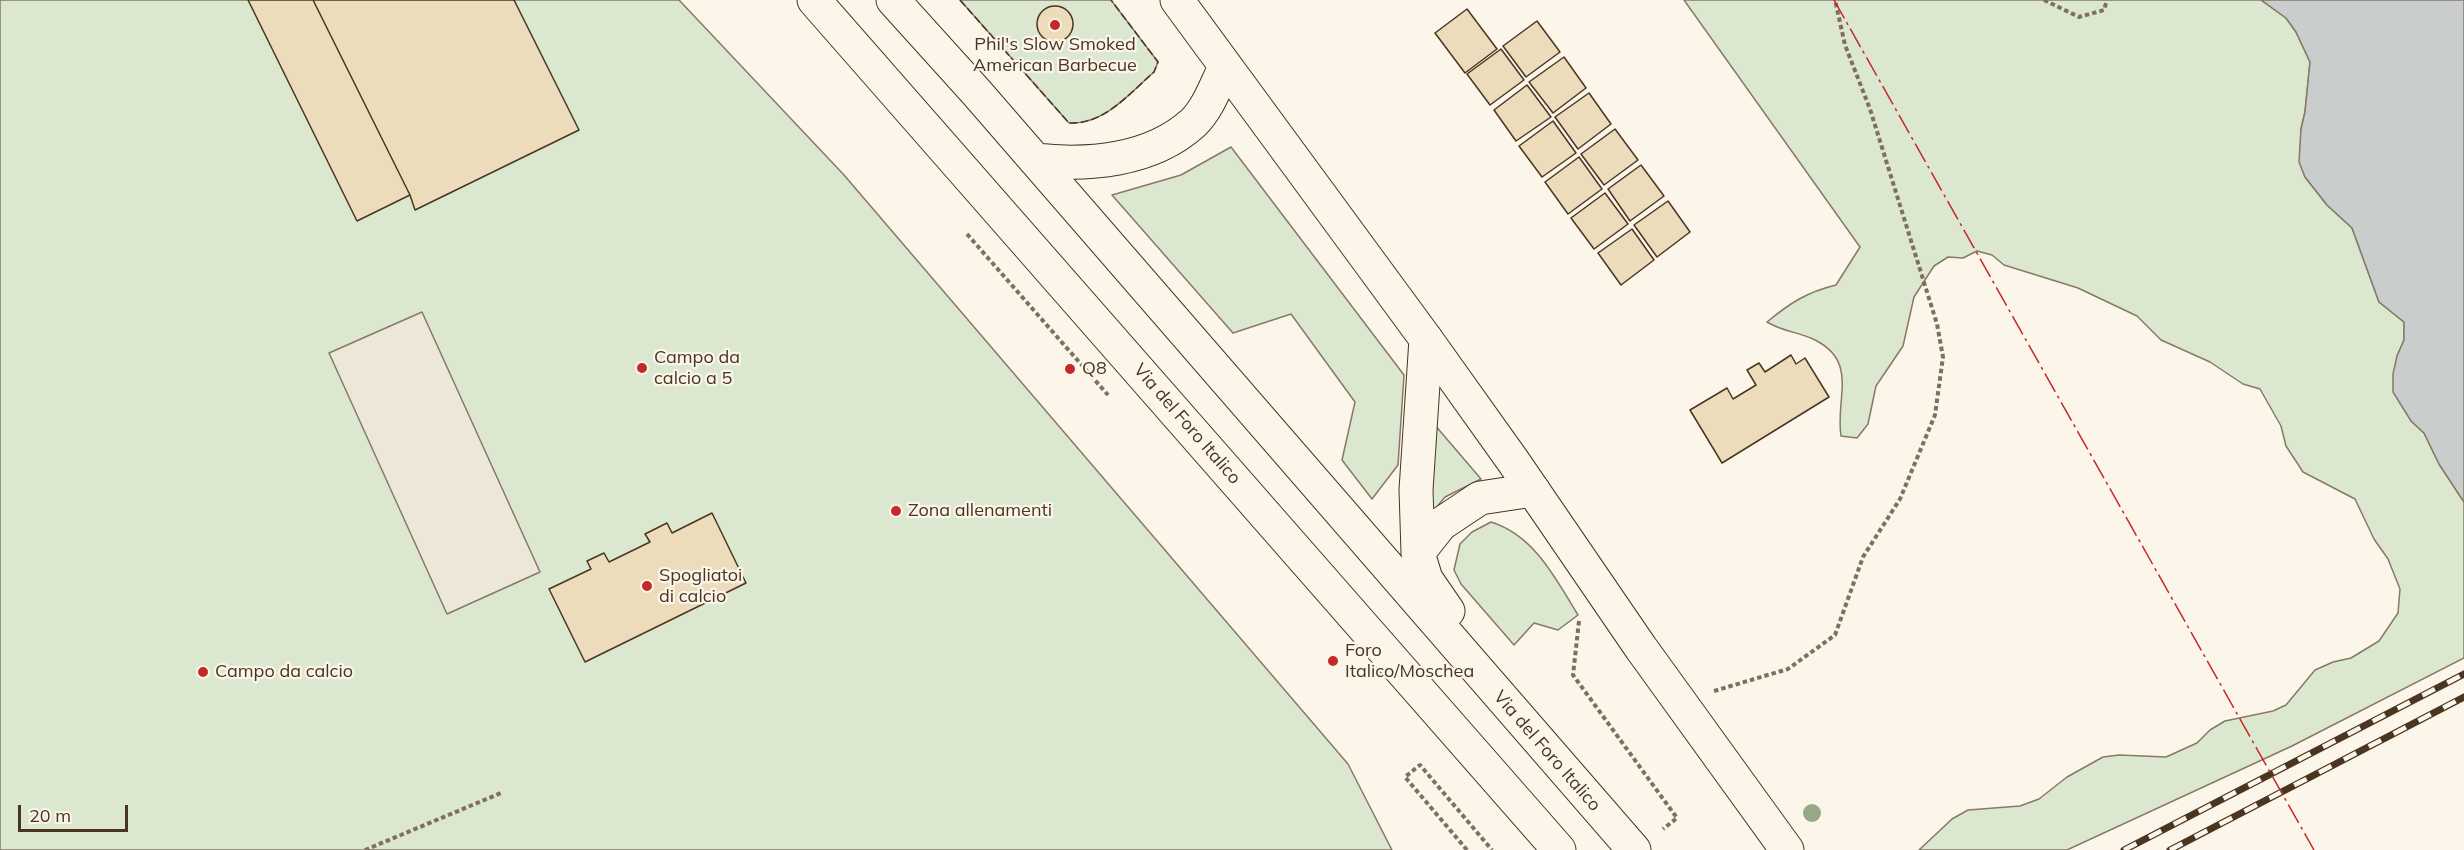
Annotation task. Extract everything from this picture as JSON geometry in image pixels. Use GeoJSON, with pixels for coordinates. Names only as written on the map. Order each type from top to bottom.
{"type":"FeatureCollection","features":[{"type":"Feature","properties":{"kind":"main road","name":"Via del Foro Italico"},"geometry":{"type":"LineString","coordinates":[[814,0],[1559,850]]}},
{"type":"Feature","properties":{"kind":"main road","name":"Via del Foro Italico"},"geometry":{"type":"LineString","coordinates":[[893,0],[1035,160],[1634,850]]}},
{"type":"Feature","properties":{"kind":"main road"},"geometry":{"type":"LineString","coordinates":[[1177,0],[1426,339],[1787,850]]}},
{"type":"Feature","properties":{"kind":"main road"},"geometry":{"type":"LineString","coordinates":[[1035,160],[1078,164],[1130,155],[1171,139],[1194,123],[1201,114],[1225,67]]}},
{"type":"Feature","properties":{"kind":"main road"},"geometry":{"type":"LineString","coordinates":[[1426,339],[1416,490],[1418,553],[1426,579],[1449,612],[1497,670],[1520,721]]}},
{"type":"Feature","properties":{"kind":"main road"},"geometry":{"type":"LineString","coordinates":[[1418,553],[1441,524],[1480,498],[1533,490]]}},
{"type":"Feature","properties":{"kind":"path"},"geometry":{"type":"LineString","coordinates":[[1679,700],[1788,669],[1835,635],[1863,557],[1900,500],[1935,415],[1943,357],[1937,324],[1870,109],[1845,45],[1835,0]]}},
{"type":"Feature","properties":{"kind":"path"},"geometry":{"type":"LineString","coordinates":[[2044,0],[2079,17],[2104,10],[2107,0]]}},
{"type":"Feature","properties":{"kind":"path"},"geometry":{"type":"LineString","coordinates":[[967,234],[1108,395]]}},
{"type":"Feature","properties":{"kind":"path"},"geometry":{"type":"LineString","coordinates":[[1580,612],[1573,675],[1677,818],[1663,829]]}},
{"type":"Feature","properties":{"kind":"path"},"geometry":{"type":"LineString","coordinates":[[1467,850],[1405,777],[1420,765],[1492,850]]}},
{"type":"Feature","properties":{"kind":"path"},"geometry":{"type":"LineString","coordinates":[[365,850],[501,793]]}},
{"type":"Feature","properties":{"kind":"green space"},"geometry":{"type":"Polygon","coordinates":[[[0,0],[679,0],[844,175],[1348,764],[1392,850],[0,850],[0,0]]]}},
{"type":"Feature","properties":{"kind":"green space"},"geometry":{"type":"Polygon","coordinates":[[[960,0],[1111,0],[1158,62],[1154,72],[1116,106],[1094,119],[1069,123],[960,0]]]}},
{"type":"Feature","properties":{"kind":"green space"},"geometry":{"type":"Polygon","coordinates":[[[1684,0],[2261,0],[2286,18],[2296,32],[2310,62],[2301,129],[2300,162],[2305,177],[2327,205],[2352,228],[2379,302],[2404,322],[2404,340],[2397,356],[2411,421],[2424,433],[2439,464],[2464,502],[2464,658],[2292,746],[2067,850],[1919,850],[1952,819],[1968,810],[2020,806],[2039,799],[2067,777],[2103,757],[2119,755],[2166,757],[2197,743],[2210,730],[2225,721],[2273,711],[2286,705],[2315,670],[2333,662],[2351,658],[2379,641],[2398,613],[2400,589],[2388,559],[2374,539],[2355,499],[2303,472],[2286,446],[2281,426],[2260,389],[2243,384],[2210,362],[2161,340],[2137,316],[2078,288],[2004,265],[1992,255],[1977,251],[1963,258],[1948,257],[1934,266],[1914,297],[1903,346],[1876,386],[1868,424],[1857,438],[1841,436],[1842,382],[1837,359],[1829,349],[1815,340],[1767,322],[1799,299],[1836,285],[1860,247],[1684,0]]]}},
{"type":"Feature","properties":{"kind":"green space"},"geometry":{"type":"Polygon","coordinates":[[[1231,147],[1404,375],[1398,465],[1372,499],[1342,460],[1355,402],[1291,314],[1233,333],[1112,195],[1181,175],[1231,147]]]}},
{"type":"Feature","properties":{"kind":"green space"},"geometry":{"type":"Polygon","coordinates":[[[1434,424],[1481,479],[1445,497],[1431,514],[1434,424]]]}},
{"type":"Feature","properties":{"kind":"green space"},"geometry":{"type":"Polygon","coordinates":[[[1491,522],[1506,528],[1532,548],[1552,573],[1578,615],[1558,630],[1534,623],[1514,645],[1461,584],[1454,570],[1460,544],[1472,532],[1491,522]]]}},
{"type":"Feature","properties":{"kind":"shaded area"},"geometry":{"type":"Polygon","coordinates":[[[2261,0],[2464,0],[2464,502],[2439,464],[2424,433],[2411,421],[2393,392],[2393,374],[2404,340],[2404,322],[2379,302],[2352,228],[2327,205],[2305,177],[2299,162],[2310,62],[2296,32],[2286,18],[2261,0]]]}},
{"type":"Feature","properties":{"kind":"shaded area"},"geometry":{"type":"Polygon","coordinates":[[[422,312],[540,572],[447,614],[329,353],[422,312]]]}},
{"type":"Feature","properties":{"kind":"building"},"geometry":{"type":"Polygon","coordinates":[[[248,0],[313,0],[410,195],[357,221],[248,0]]]}},
{"type":"Feature","properties":{"kind":"building"},"geometry":{"type":"Polygon","coordinates":[[[313,0],[514,0],[579,130],[415,210],[410,195],[313,0]]]}},
{"type":"Feature","properties":{"kind":"building","name":"Phil's Slow Smoked American Barbecue"},"geometry":{"type":"Polygon","coordinates":[[[1055,6],[1068,11],[1073,24],[1068,37],[1055,42],[1042,37],[1037,24],[1042,11],[1055,6]]]}},
{"type":"Feature","properties":{"kind":"building"},"geometry":{"type":"Polygon","coordinates":[[[1467,9],[1497,49],[1465,73],[1435,33],[1467,9]]]}},
{"type":"Feature","properties":{"kind":"building"},"geometry":{"type":"Polygon","coordinates":[[[1537,21],[1560,52],[1526,77],[1503,46],[1537,21]]]}},
{"type":"Feature","properties":{"kind":"building"},"geometry":{"type":"Polygon","coordinates":[[[1501,49],[1524,80],[1490,105],[1467,74],[1501,49]]]}},
{"type":"Feature","properties":{"kind":"building"},"geometry":{"type":"Polygon","coordinates":[[[1564,57],[1586,88],[1553,113],[1529,82],[1564,57]]]}},
{"type":"Feature","properties":{"kind":"building"},"geometry":{"type":"Polygon","coordinates":[[[1527,85],[1551,117],[1516,141],[1494,110],[1527,85]]]}},
{"type":"Feature","properties":{"kind":"building"},"geometry":{"type":"Polygon","coordinates":[[[1589,93],[1611,124],[1578,149],[1555,117],[1589,93]]]}},
{"type":"Feature","properties":{"kind":"building"},"geometry":{"type":"Polygon","coordinates":[[[1553,121],[1576,153],[1542,177],[1519,146],[1553,121]]]}},
{"type":"Feature","properties":{"kind":"building"},"geometry":{"type":"Polygon","coordinates":[[[1615,129],[1638,160],[1604,185],[1581,154],[1615,129]]]}},
{"type":"Feature","properties":{"kind":"building"},"geometry":{"type":"Polygon","coordinates":[[[1579,157],[1602,189],[1568,214],[1545,182],[1579,157]]]}},
{"type":"Feature","properties":{"kind":"building"},"geometry":{"type":"Polygon","coordinates":[[[1641,165],[1664,196],[1630,221],[1608,189],[1641,165]]]}},
{"type":"Feature","properties":{"kind":"building"},"geometry":{"type":"Polygon","coordinates":[[[1605,193],[1628,224],[1594,249],[1571,218],[1605,193]]]}},
{"type":"Feature","properties":{"kind":"building"},"geometry":{"type":"Polygon","coordinates":[[[1668,201],[1690,232],[1657,257],[1634,225],[1668,201]]]}},
{"type":"Feature","properties":{"kind":"building"},"geometry":{"type":"Polygon","coordinates":[[[1632,229],[1654,260],[1621,285],[1598,253],[1632,229]]]}},
{"type":"Feature","properties":{"kind":"building"},"geometry":{"type":"Polygon","coordinates":[[[1791,355],[1796,364],[1805,358],[1829,397],[1722,463],[1690,410],[1727,388],[1733,399],[1756,385],[1747,370],[1759,363],[1765,372],[1791,355]]]}},
{"type":"Feature","properties":{"kind":"building","name":"Spogliatoi di calcio"},"geometry":{"type":"Polygon","coordinates":[[[712,513],[746,583],[585,662],[549,589],[591,569],[587,561],[604,553],[609,562],[650,542],[645,534],[667,523],[672,533],[712,513]]]}},
{"type":"Feature","properties":{"kind":"railway"},"geometry":{"type":"LineString","coordinates":[[2124,850],[2464,674]]}},
{"type":"Feature","properties":{"kind":"railway"},"geometry":{"type":"LineString","coordinates":[[2170,850],[2464,697]]}},
{"type":"Feature","properties":{"kind":"fence"},"geometry":{"type":"LineString","coordinates":[[960,0],[1069,123],[1094,119],[1116,106],[1154,72],[1158,62],[1111,0]]}},
{"type":"Feature","properties":{"kind":"power"},"geometry":{"type":"LineString","coordinates":[[1834,0],[2314,850]]}},
{"type":"Feature","properties":{"kind":"place","name":"Phil's Slow Smoked American Barbecue"},"geometry":{"type":"Point","coordinates":[1055,25]}},
{"type":"Feature","properties":{"kind":"place","name":"Campo da calcio a 5"},"geometry":{"type":"Point","coordinates":[642,368]}},
{"type":"Feature","properties":{"kind":"place","name":"Q8"},"geometry":{"type":"Point","coordinates":[1070,369]}},
{"type":"Feature","properties":{"kind":"place","name":"Zona allenamenti"},"geometry":{"type":"Point","coordinates":[896,511]}},
{"type":"Feature","properties":{"kind":"place","name":"Spogliatoi di calcio"},"geometry":{"type":"Point","coordinates":[647,586]}},
{"type":"Feature","properties":{"kind":"place","name":"Foro Italico/Moschea"},"geometry":{"type":"Point","coordinates":[1333,661]}},
{"type":"Feature","properties":{"kind":"place","name":"Campo da calcio"},"geometry":{"type":"Point","coordinates":[203,672]}}]}
